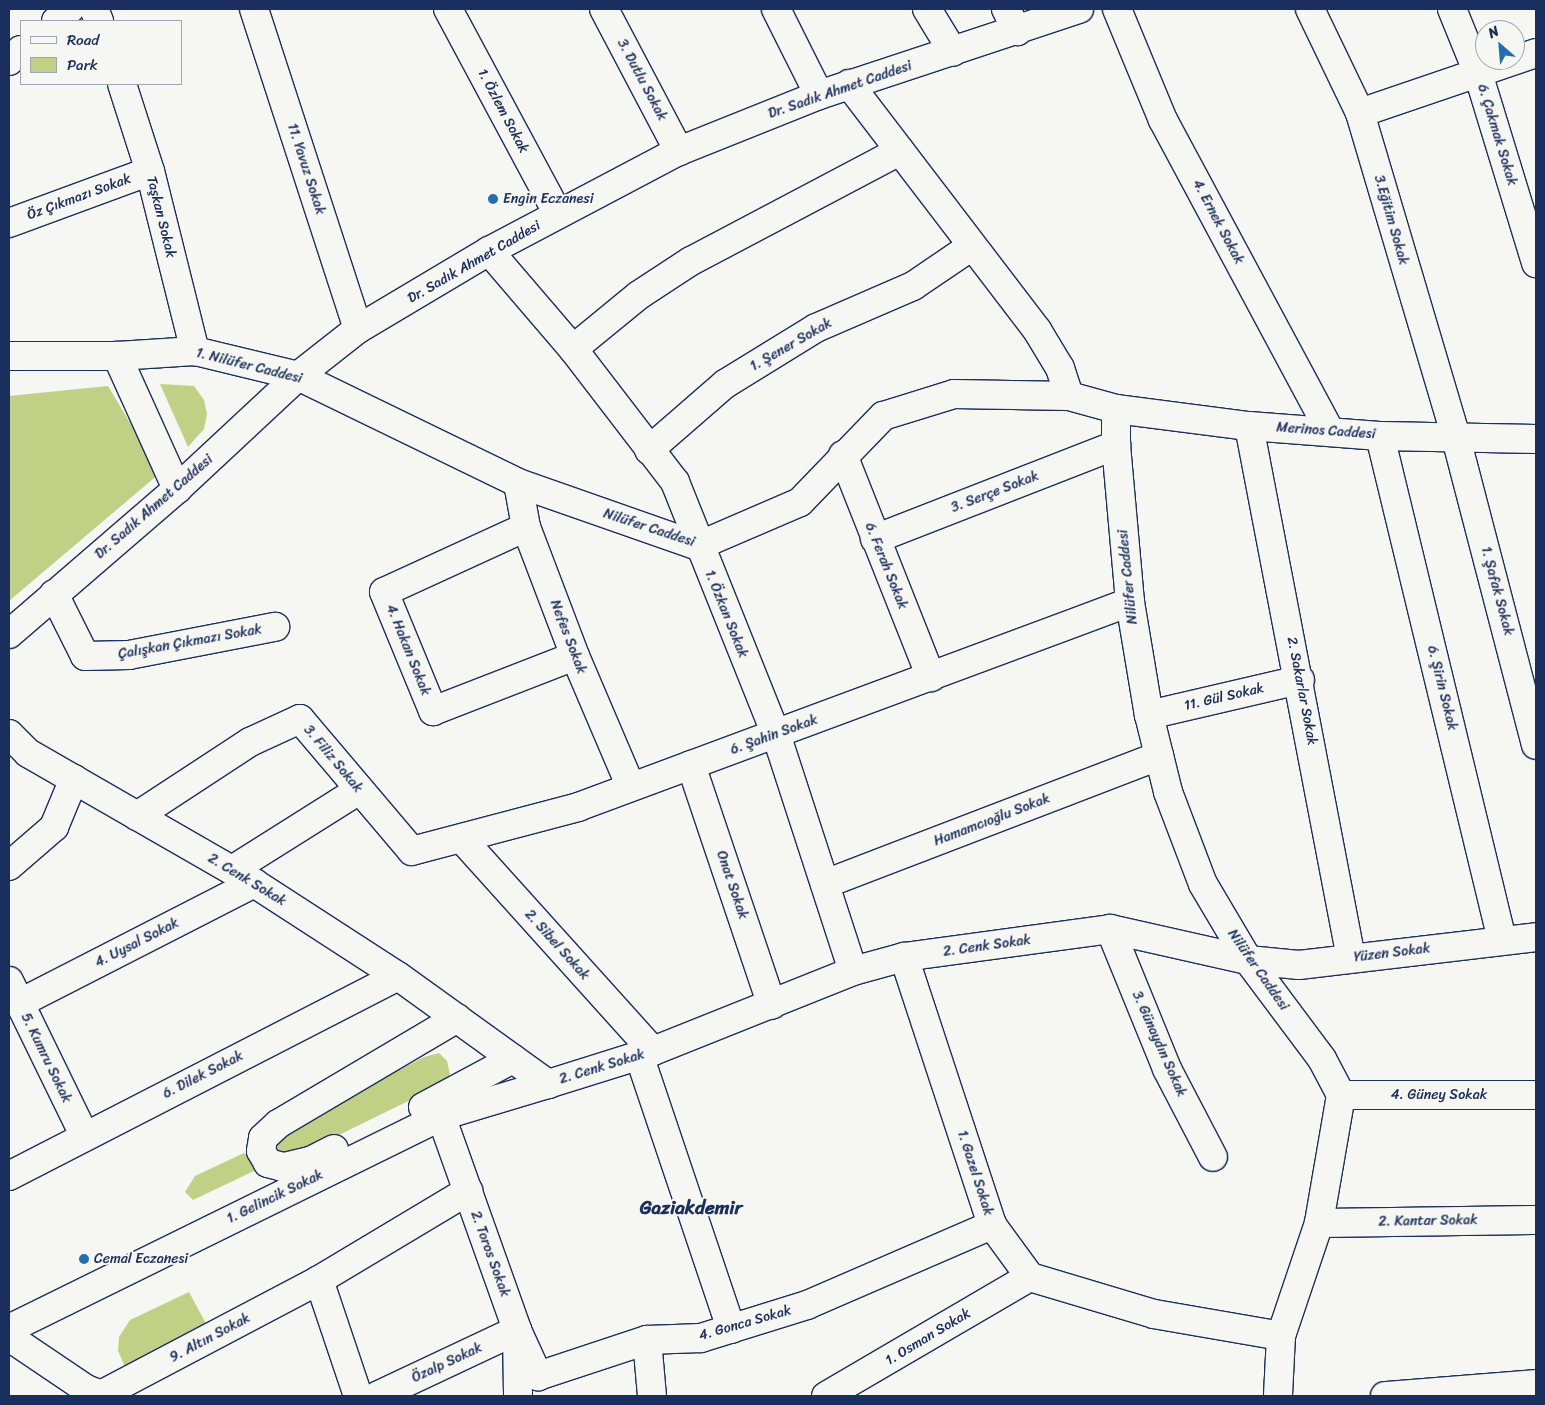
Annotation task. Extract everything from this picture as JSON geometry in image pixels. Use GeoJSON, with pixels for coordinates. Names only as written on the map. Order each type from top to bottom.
{"type":"FeatureCollection","features":[{"type":"Feature","properties":{"kind":"street"},"geometry":{"type":"LineString","coordinates":[[57,20],[70,9]]}},
{"type":"Feature","properties":{"kind":"street","name":"11. Yavuz Sokak"},"geometry":{"type":"LineString","coordinates":[[254,9],[358,329]]}},
{"type":"Feature","properties":{"kind":"street","name":"1. Özlem Sokak"},"geometry":{"type":"LineString","coordinates":[[448,9],[558,214]]}},
{"type":"Feature","properties":{"kind":"street","name":"3. Dutlu Sokak"},"geometry":{"type":"LineString","coordinates":[[604,9],[679,151]]}},
{"type":"Feature","properties":{"kind":"street"},"geometry":{"type":"LineString","coordinates":[[776,9],[819,95]]}},
{"type":"Feature","properties":{"kind":"street"},"geometry":{"type":"LineString","coordinates":[[927,9],[953,52]]}},
{"type":"Feature","properties":{"kind":"street","name":"Dr. Sadık Ahmet Caddesi"},"geometry":{"type":"LineString","coordinates":[[9,634],[177,489],[298,376],[358,329],[489,251],[679,151],[849,84],[953,52],[1012,20],[1079,9]]}},
{"type":"Feature","properties":{"kind":"street","name":"4. Ernek Sokak"},"geometry":{"type":"LineString","coordinates":[[1117,9],[1163,120],[1330,431]]}},
{"type":"Feature","properties":{"kind":"street","name":"3.Eğitim Sokak"},"geometry":{"type":"LineString","coordinates":[[1310,9],[1360,113],[1456,438]]}},
{"type":"Feature","properties":{"kind":"street","name":"6. Çakmak Sokak"},"geometry":{"type":"LineString","coordinates":[[1452,9],[1478,73],[1536,263]]}},
{"type":"Feature","properties":{"kind":"street"},"geometry":{"type":"LineString","coordinates":[[9,61],[20,51]]}},
{"type":"Feature","properties":{"kind":"street"},"geometry":{"type":"LineString","coordinates":[[1360,113],[1536,53]]}},
{"type":"Feature","properties":{"kind":"street"},"geometry":{"type":"LineString","coordinates":[[849,84],[1050,348],[1069,396]]}},
{"type":"Feature","properties":{"kind":"street","name":"Taşkan Sokak"},"geometry":{"type":"LineString","coordinates":[[122,85],[150,171],[195,351]]}},
{"type":"Feature","properties":{"kind":"street"},"geometry":{"type":"LineString","coordinates":[[573,349],[639,295],[691,261],[900,151]]}},
{"type":"Feature","properties":{"kind":"street","name":"Öz Çıkmazı Sokak"},"geometry":{"type":"LineString","coordinates":[[9,223],[150,171]]}},
{"type":"Feature","properties":{"kind":"street","name":"1. Şener Sokak"},"geometry":{"type":"LineString","coordinates":[[650,450],[725,384],[816,328],[913,286],[972,246]]}},
{"type":"Feature","properties":{"kind":"street","name":"1. Özkan Sokak"},"geometry":{"type":"LineString","coordinates":[[489,251],[573,349],[675,482],[698,546],[776,734],[853,970]]}},
{"type":"Feature","properties":{"kind":"street","name":"1. Nilüfer Caddesi"},"geometry":{"type":"LineString","coordinates":[[9,356],[117,356],[195,351],[298,376],[472,460]]}},
{"type":"Feature","properties":{"kind":"street"},"geometry":{"type":"LineString","coordinates":[[117,356],[177,489]]}},
{"type":"Feature","properties":{"kind":"street","name":"Nilüfer Caddesi"},"geometry":{"type":"LineString","coordinates":[[472,460],[518,484],[698,546],[800,502],[843,455],[883,416],[954,394],[1069,396],[1116,409],[1116,445],[1130,602],[1149,715],[1168,792],[1203,884],[1248,960],[1322,1058],[1341,1095]]}},
{"type":"Feature","properties":{"kind":"street","name":"Merinos Caddesi"},"geometry":{"type":"LineString","coordinates":[[1116,409],[1249,426],[1380,436],[1536,439]]}},
{"type":"Feature","properties":{"kind":"street","name":"2. Sakarlar Sokak"},"geometry":{"type":"LineString","coordinates":[[1249,426],[1300,680],[1351,958]]}},
{"type":"Feature","properties":{"kind":"street","name":"6. Şirin Sokak"},"geometry":{"type":"LineString","coordinates":[[1380,436],[1502,940]]}},
{"type":"Feature","properties":{"kind":"street","name":"1. Şafak Sokak"},"geometry":{"type":"LineString","coordinates":[[1456,438],[1530,692],[1536,745]]}},
{"type":"Feature","properties":{"kind":"street","name":"3. Serçe Sokak"},"geometry":{"type":"LineString","coordinates":[[875,539],[1116,445]]}},
{"type":"Feature","properties":{"kind":"street","name":"6. Ferah Sokak"},"geometry":{"type":"LineString","coordinates":[[843,455],[931,677]]}},
{"type":"Feature","properties":{"kind":"street","name":"Nefes Sokak"},"geometry":{"type":"LineString","coordinates":[[518,484],[526,527],[575,656],[631,788]]}},
{"type":"Feature","properties":{"kind":"street","name":"4. Hakan Sokak"},"geometry":{"type":"LineString","coordinates":[[526,527],[384,592],[432,712],[575,656]]}},
{"type":"Feature","properties":{"kind":"street","name":"Çalışkan Çıkmazı Sokak"},"geometry":{"type":"LineString","coordinates":[[54,594],[85,656],[129,655],[275,628]]}},
{"type":"Feature","properties":{"kind":"street","name":"6. Şahin Sokak"},"geometry":{"type":"LineString","coordinates":[[412,851],[578,807],[1130,602]]}},
{"type":"Feature","properties":{"kind":"street","name":"11. Gül Sokak"},"geometry":{"type":"LineString","coordinates":[[1149,715],[1300,680]]}},
{"type":"Feature","properties":{"kind":"street","name":"3. Filiz Sokak"},"geometry":{"type":"LineString","coordinates":[[137,816],[250,742],[300,719],[412,851]]}},
{"type":"Feature","properties":{"kind":"street","name":"2. Cenk Sokak"},"geometry":{"type":"LineString","coordinates":[[9,734],[28,753],[243,876],[398,976],[548,1084],[646,1053],[772,1005],[853,970],[904,957],[1110,929],[1248,960]]}},
{"type":"Feature","properties":{"kind":"street","name":"Hamamcıoğlu Sokak"},"geometry":{"type":"LineString","coordinates":[[824,884],[1159,756]]}},
{"type":"Feature","properties":{"kind":"street","name":"Onat Sokak"},"geometry":{"type":"LineString","coordinates":[[691,765],[772,1005]]}},
{"type":"Feature","properties":{"kind":"street"},"geometry":{"type":"LineString","coordinates":[[9,866],[54,827],[74,779]]}},
{"type":"Feature","properties":{"kind":"street","name":"4. Uysal Sokak"},"geometry":{"type":"LineString","coordinates":[[14,992],[243,876],[359,790]]}},
{"type":"Feature","properties":{"kind":"street","name":"2. Sibel Sokak"},"geometry":{"type":"LineString","coordinates":[[462,839],[646,1053]]}},
{"type":"Feature","properties":{"kind":"street","name":"3. Günaydın Sokak"},"geometry":{"type":"LineString","coordinates":[[1110,929],[1168,1070],[1213,1157]]}},
{"type":"Feature","properties":{"kind":"street","name":"Yüzen Sokak"},"geometry":{"type":"LineString","coordinates":[[1248,960],[1300,965],[1536,937]]}},
{"type":"Feature","properties":{"kind":"street","name":"1. Gazel Sokak"},"geometry":{"type":"LineString","coordinates":[[904,957],[992,1225],[1030,1277]]}},
{"type":"Feature","properties":{"kind":"street","name":"6. Dilek Sokak"},"geometry":{"type":"LineString","coordinates":[[9,1176],[84,1135],[398,976]]}},
{"type":"Feature","properties":{"kind":"street","name":"5. Kumru Sokak"},"geometry":{"type":"LineString","coordinates":[[14,992],[84,1135]]}},
{"type":"Feature","properties":{"kind":"street"},"geometry":{"type":"LineString","coordinates":[[457,1018],[278,1124],[263,1138],[261,1151],[268,1164],[283,1167],[310,1161],[471,1084],[513,1059]]}},
{"type":"Feature","properties":{"kind":"street"},"geometry":{"type":"LineString","coordinates":[[646,1053],[731,1329]]}},
{"type":"Feature","properties":{"kind":"street","name":"1. Gelincik Sokak"},"geometry":{"type":"LineString","coordinates":[[9,1329],[441,1116],[548,1084]]}},
{"type":"Feature","properties":{"kind":"street"},"geometry":{"type":"LineString","coordinates":[[1278,1396],[1281,1336],[1320,1223],[1341,1095]]}},
{"type":"Feature","properties":{"kind":"street","name":"4. Güney Sokak"},"geometry":{"type":"LineString","coordinates":[[1341,1095],[1536,1095]]}},
{"type":"Feature","properties":{"kind":"street","name":"2. Toros Sokak"},"geometry":{"type":"LineString","coordinates":[[441,1116],[517,1330],[518,1396]]}},
{"type":"Feature","properties":{"kind":"street","name":"9. Altın Sokak"},"geometry":{"type":"LineString","coordinates":[[102,1396],[319,1280],[468,1191]]}},
{"type":"Feature","properties":{"kind":"street","name":"2. Kantar Sokak"},"geometry":{"type":"LineString","coordinates":[[1320,1223],[1536,1221]]}},
{"type":"Feature","properties":{"kind":"street","name":"4. Gonca Sokak"},"geometry":{"type":"LineString","coordinates":[[517,1330],[538,1376],[647,1340],[701,1338],[807,1304],[992,1225]]}},
{"type":"Feature","properties":{"kind":"street"},"geometry":{"type":"LineString","coordinates":[[1030,1277],[1154,1314],[1281,1336]]}},
{"type":"Feature","properties":{"kind":"street","name":"1. Osman Sokak"},"geometry":{"type":"LineString","coordinates":[[826,1396],[1030,1277]]}},
{"type":"Feature","properties":{"kind":"street"},"geometry":{"type":"LineString","coordinates":[[319,1280],[358,1396]]}},
{"type":"Feature","properties":{"kind":"street","name":"Özalp Sokak"},"geometry":{"type":"LineString","coordinates":[[377,1396],[517,1330]]}},
{"type":"Feature","properties":{"kind":"street"},"geometry":{"type":"LineString","coordinates":[[9,1337],[102,1396]]}},
{"type":"Feature","properties":{"kind":"street"},"geometry":{"type":"LineString","coordinates":[[647,1340],[652,1396]]}},
{"type":"Feature","properties":{"kind":"street"},"geometry":{"type":"LineString","coordinates":[[1385,1396],[1536,1384]]}},
{"type":"Feature","properties":{"kind":"green space"},"geometry":{"type":"Polygon","coordinates":[[[160,384],[194,386],[204,400],[207,414],[204,429],[188,447],[160,384]]]}},
{"type":"Feature","properties":{"kind":"green space"},"geometry":{"type":"Polygon","coordinates":[[[108,386],[160,473],[9,601],[9,396],[108,386]]]}},
{"type":"Feature","properties":{"kind":"green space"},"geometry":{"type":"Polygon","coordinates":[[[439,1053],[447,1061],[450,1074],[443,1084],[298,1155],[274,1157],[277,1134],[424,1057],[439,1053]]]}},
{"type":"Feature","properties":{"kind":"green space"},"geometry":{"type":"Polygon","coordinates":[[[244,1153],[254,1160],[256,1170],[193,1200],[185,1192],[195,1176],[244,1153]]]}},
{"type":"Feature","properties":{"kind":"green space"},"geometry":{"type":"Polygon","coordinates":[[[189,1292],[211,1333],[126,1369],[118,1351],[119,1337],[130,1320],[189,1292]]]}},
{"type":"Feature","properties":{"kind":"place","name":"Engin Eczanesi"},"geometry":{"type":"Point","coordinates":[493,199]}},
{"type":"Feature","properties":{"kind":"place","name":"Cemal Eczanesi"},"geometry":{"type":"Point","coordinates":[84,1259]}},
{"type":"Feature","properties":{"kind":"district","name":"Gaziakdemir"},"geometry":{"type":"Point","coordinates":[691,1208]}}]}
